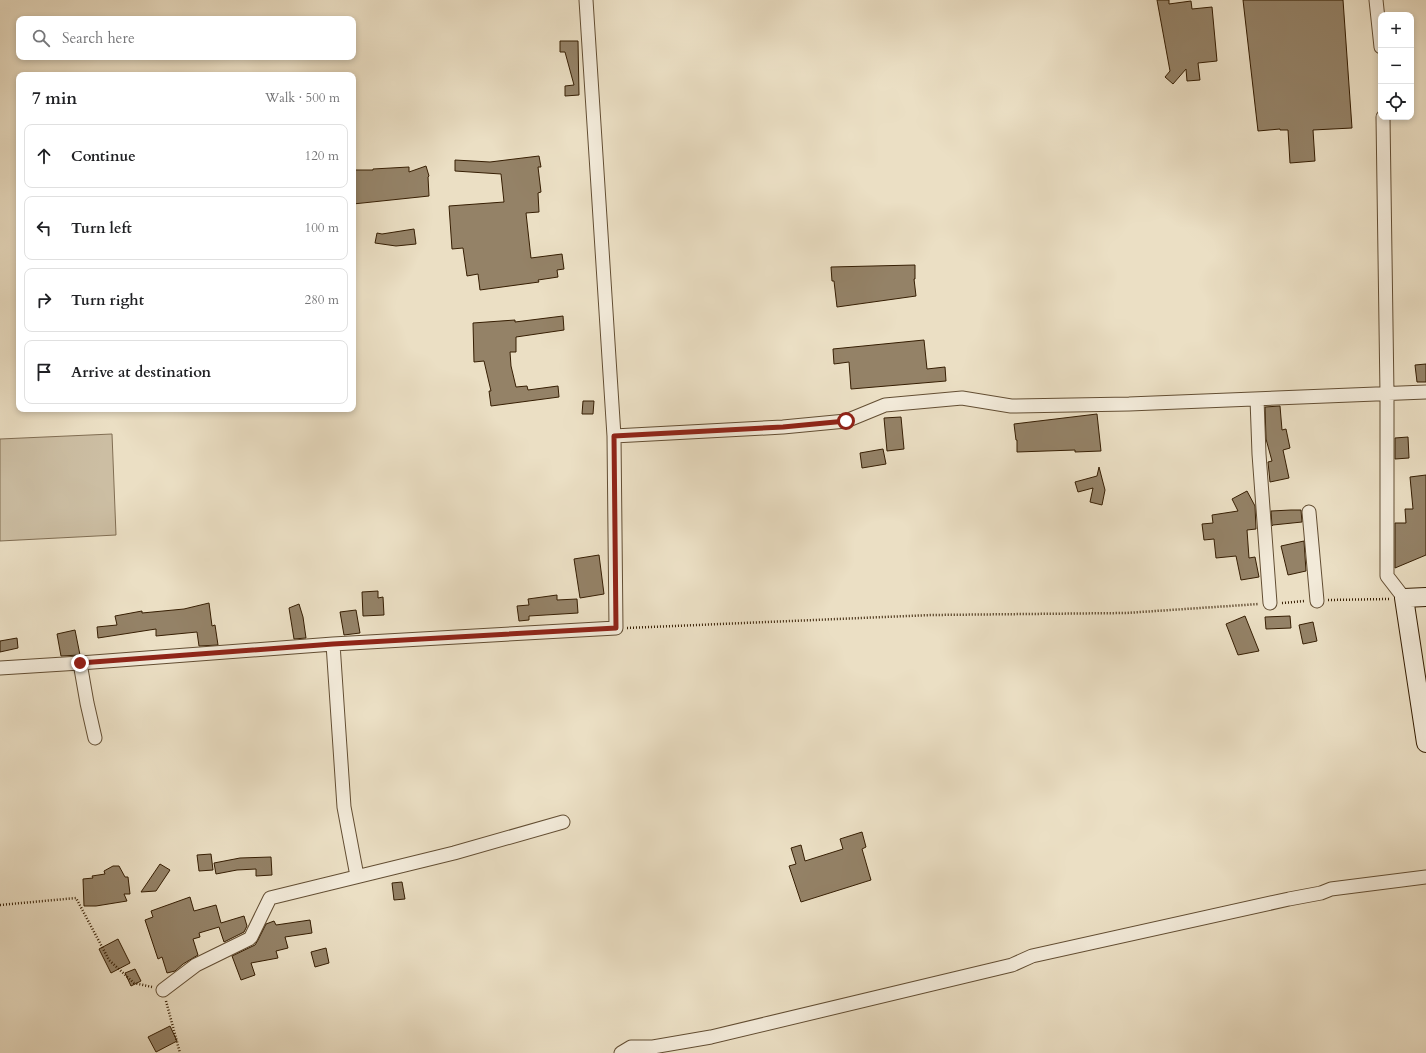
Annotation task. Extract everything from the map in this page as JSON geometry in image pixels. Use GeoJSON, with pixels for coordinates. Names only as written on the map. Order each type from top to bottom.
{"type":"FeatureCollection","features":[{"type":"Feature","properties":{"kind":"main road"},"geometry":{"type":"LineString","coordinates":[[1426,597],[1404,598],[1426,743]]}},
{"type":"Feature","properties":{"kind":"street"},"geometry":{"type":"LineString","coordinates":[[0,668],[333,644],[616,628],[614,436],[586,0]]}},
{"type":"Feature","properties":{"kind":"street"},"geometry":{"type":"LineString","coordinates":[[1376,0],[1378,19]]}},
{"type":"Feature","properties":{"kind":"street"},"geometry":{"type":"LineString","coordinates":[[1383,120],[1387,394],[1387,576],[1404,598]]}},
{"type":"Feature","properties":{"kind":"street"},"geometry":{"type":"LineString","coordinates":[[614,436],[783,427],[846,421],[885,406],[962,398],[1011,406],[1129,404],[1426,392]]}},
{"type":"Feature","properties":{"kind":"street"},"geometry":{"type":"LineString","coordinates":[[1257,399],[1259,454],[1270,603]]}},
{"type":"Feature","properties":{"kind":"street"},"geometry":{"type":"LineString","coordinates":[[1309,512],[1317,601]]}},
{"type":"Feature","properties":{"kind":"street"},"geometry":{"type":"LineString","coordinates":[[333,644],[344,807],[357,876]]}},
{"type":"Feature","properties":{"kind":"street"},"geometry":{"type":"LineString","coordinates":[[80,663],[87,704],[96,738]]}},
{"type":"Feature","properties":{"kind":"street"},"geometry":{"type":"LineString","coordinates":[[163,990],[196,965],[251,937],[270,898],[454,853],[563,822]]}},
{"type":"Feature","properties":{"kind":"street"},"geometry":{"type":"LineString","coordinates":[[621,1053],[631,1047],[653,1047],[712,1037],[1012,965],[1032,956],[1321,893],[1331,889],[1426,877]]}},
{"type":"Feature","properties":{"kind":"path"},"geometry":{"type":"LineString","coordinates":[[616,628],[931,615],[1126,613],[1227,606]]}},
{"type":"Feature","properties":{"kind":"path"},"geometry":{"type":"LineString","coordinates":[[0,905],[76,898],[109,960],[134,983],[163,990],[180,1053]]}},
{"type":"Feature","properties":{"kind":"shaded area"},"geometry":{"type":"Polygon","coordinates":[[[112,434],[116,535],[0,541],[0,439],[112,434]]]}},
{"type":"Feature","properties":{"kind":"building"},"geometry":{"type":"Polygon","coordinates":[[[1157,0],[1169,0],[1169,4],[1191,1],[1192,9],[1212,7],[1217,61],[1198,63],[1200,80],[1187,81],[1186,69],[1173,84],[1165,77],[1170,71],[1157,0]]]}},
{"type":"Feature","properties":{"kind":"building"},"geometry":{"type":"Polygon","coordinates":[[[1243,0],[1343,0],[1352,128],[1313,130],[1315,161],[1290,163],[1288,130],[1280,129],[1258,131],[1243,0]]]}},
{"type":"Feature","properties":{"kind":"building"},"geometry":{"type":"Polygon","coordinates":[[[560,41],[578,41],[579,95],[565,96],[565,86],[574,85],[565,52],[560,52],[560,41]]]}},
{"type":"Feature","properties":{"kind":"building"},"geometry":{"type":"Polygon","coordinates":[[[539,156],[541,167],[538,167],[541,192],[538,193],[539,212],[526,213],[531,258],[562,254],[564,269],[557,270],[558,277],[538,280],[539,282],[480,290],[478,274],[467,276],[463,248],[452,249],[449,206],[504,202],[501,174],[455,171],[455,160],[490,162],[539,156]]]}},
{"type":"Feature","properties":{"kind":"building"},"geometry":{"type":"Polygon","coordinates":[[[426,166],[429,176],[429,196],[356,204],[356,170],[409,167],[409,172],[426,166]]]}},
{"type":"Feature","properties":{"kind":"building"},"geometry":{"type":"Polygon","coordinates":[[[414,229],[416,244],[396,246],[375,243],[377,233],[382,234],[414,229]]]}},
{"type":"Feature","properties":{"kind":"building"},"geometry":{"type":"Polygon","coordinates":[[[915,265],[914,279],[916,296],[837,307],[831,267],[915,265]]]}},
{"type":"Feature","properties":{"kind":"building"},"geometry":{"type":"Polygon","coordinates":[[[563,316],[564,330],[516,337],[516,352],[510,352],[511,366],[516,387],[527,386],[528,390],[558,386],[559,397],[491,406],[489,391],[491,391],[484,361],[474,362],[473,323],[515,320],[515,322],[563,316]]]}},
{"type":"Feature","properties":{"kind":"building"},"geometry":{"type":"Polygon","coordinates":[[[924,340],[927,369],[945,367],[946,381],[851,389],[849,362],[834,364],[833,349],[924,340]]]}},
{"type":"Feature","properties":{"kind":"building"},"geometry":{"type":"Polygon","coordinates":[[[1426,364],[1426,382],[1417,382],[1415,365],[1426,364]]]}},
{"type":"Feature","properties":{"kind":"building"},"geometry":{"type":"Polygon","coordinates":[[[583,401],[594,401],[593,414],[582,414],[583,401]]]}},
{"type":"Feature","properties":{"kind":"building"},"geometry":{"type":"Polygon","coordinates":[[[1280,406],[1282,430],[1286,429],[1290,448],[1283,450],[1289,478],[1270,482],[1268,462],[1272,461],[1266,439],[1265,407],[1280,406]]]}},
{"type":"Feature","properties":{"kind":"building"},"geometry":{"type":"Polygon","coordinates":[[[1097,414],[1101,451],[1075,452],[1075,450],[1017,452],[1017,440],[1014,424],[1097,414]]]}},
{"type":"Feature","properties":{"kind":"building"},"geometry":{"type":"Polygon","coordinates":[[[901,417],[904,449],[887,451],[884,418],[901,417]]]}},
{"type":"Feature","properties":{"kind":"building"},"geometry":{"type":"Polygon","coordinates":[[[1408,437],[1409,458],[1395,459],[1395,438],[1408,437]]]}},
{"type":"Feature","properties":{"kind":"building"},"geometry":{"type":"Polygon","coordinates":[[[883,449],[886,464],[862,468],[860,453],[883,449]]]}},
{"type":"Feature","properties":{"kind":"building"},"geometry":{"type":"Polygon","coordinates":[[[1099,467],[1105,490],[1102,505],[1090,502],[1093,488],[1078,492],[1075,482],[1097,476],[1099,467]]]}},
{"type":"Feature","properties":{"kind":"building"},"geometry":{"type":"Polygon","coordinates":[[[1426,475],[1426,555],[1395,568],[1395,523],[1406,523],[1405,509],[1413,509],[1410,477],[1426,475]]]}},
{"type":"Feature","properties":{"kind":"building"},"geometry":{"type":"Polygon","coordinates":[[[1247,491],[1255,506],[1256,529],[1247,530],[1249,558],[1255,557],[1259,577],[1241,580],[1236,556],[1216,558],[1214,539],[1204,540],[1202,524],[1213,523],[1212,515],[1238,511],[1232,499],[1247,491]]]}},
{"type":"Feature","properties":{"kind":"building"},"geometry":{"type":"Polygon","coordinates":[[[1301,510],[1302,522],[1272,526],[1271,511],[1301,510]]]}},
{"type":"Feature","properties":{"kind":"building"},"geometry":{"type":"Polygon","coordinates":[[[1304,541],[1306,571],[1288,575],[1281,546],[1304,541]]]}},
{"type":"Feature","properties":{"kind":"building"},"geometry":{"type":"Polygon","coordinates":[[[599,555],[604,594],[580,598],[574,559],[599,555]]]}},
{"type":"Feature","properties":{"kind":"building"},"geometry":{"type":"Polygon","coordinates":[[[378,591],[378,598],[383,597],[384,615],[363,616],[362,592],[378,591]]]}},
{"type":"Feature","properties":{"kind":"building"},"geometry":{"type":"Polygon","coordinates":[[[557,595],[557,600],[577,599],[578,613],[529,616],[529,620],[519,621],[517,606],[529,605],[528,599],[557,595]]]}},
{"type":"Feature","properties":{"kind":"building"},"geometry":{"type":"Polygon","coordinates":[[[209,603],[212,626],[215,625],[218,645],[199,646],[197,632],[156,636],[156,629],[98,638],[97,627],[117,625],[115,616],[142,611],[142,613],[184,609],[209,603]]]}},
{"type":"Feature","properties":{"kind":"building"},"geometry":{"type":"Polygon","coordinates":[[[299,604],[303,617],[306,638],[294,639],[289,608],[299,604]]]}},
{"type":"Feature","properties":{"kind":"building"},"geometry":{"type":"Polygon","coordinates":[[[356,610],[360,633],[344,635],[340,612],[356,610]]]}},
{"type":"Feature","properties":{"kind":"building"},"geometry":{"type":"Polygon","coordinates":[[[1245,616],[1259,651],[1238,655],[1226,624],[1245,616]]]}},
{"type":"Feature","properties":{"kind":"building"},"geometry":{"type":"Polygon","coordinates":[[[1290,616],[1291,628],[1266,629],[1265,617],[1290,616]]]}},
{"type":"Feature","properties":{"kind":"building"},"geometry":{"type":"Polygon","coordinates":[[[1313,622],[1317,641],[1303,644],[1299,625],[1313,622]]]}},
{"type":"Feature","properties":{"kind":"building"},"geometry":{"type":"Polygon","coordinates":[[[75,630],[80,655],[61,656],[57,634],[75,630]]]}},
{"type":"Feature","properties":{"kind":"building"},"geometry":{"type":"Polygon","coordinates":[[[17,638],[18,648],[0,652],[0,641],[17,638]]]}},
{"type":"Feature","properties":{"kind":"building"},"geometry":{"type":"Polygon","coordinates":[[[862,832],[866,847],[862,849],[871,880],[801,902],[789,866],[796,864],[791,848],[801,845],[805,861],[843,849],[840,839],[862,832]]]}},
{"type":"Feature","properties":{"kind":"building"},"geometry":{"type":"Polygon","coordinates":[[[211,854],[213,870],[199,871],[197,855],[211,854]]]}},
{"type":"Feature","properties":{"kind":"building"},"geometry":{"type":"Polygon","coordinates":[[[271,857],[272,875],[256,876],[256,869],[237,870],[216,874],[214,863],[240,858],[271,857]]]}},
{"type":"Feature","properties":{"kind":"building"},"geometry":{"type":"Polygon","coordinates":[[[160,864],[170,870],[156,891],[141,892],[160,864]]]}},
{"type":"Feature","properties":{"kind":"building"},"geometry":{"type":"Polygon","coordinates":[[[113,866],[119,866],[125,877],[128,877],[130,894],[124,894],[127,901],[96,906],[84,906],[83,879],[93,878],[92,876],[105,874],[104,871],[113,866]]]}},
{"type":"Feature","properties":{"kind":"building"},"geometry":{"type":"Polygon","coordinates":[[[402,882],[405,899],[394,900],[392,883],[402,882]]]}},
{"type":"Feature","properties":{"kind":"building"},"geometry":{"type":"Polygon","coordinates":[[[190,897],[194,911],[216,905],[221,923],[244,916],[247,926],[244,932],[224,942],[219,927],[199,933],[200,937],[193,939],[198,955],[175,971],[167,973],[162,957],[158,959],[145,920],[153,917],[151,911],[190,897]]]}},
{"type":"Feature","properties":{"kind":"building"},"geometry":{"type":"Polygon","coordinates":[[[310,920],[312,933],[285,937],[288,948],[276,951],[278,958],[251,963],[255,975],[241,980],[232,956],[255,945],[266,924],[274,921],[276,925],[310,920]]]}},
{"type":"Feature","properties":{"kind":"building"},"geometry":{"type":"Polygon","coordinates":[[[118,939],[130,963],[111,973],[99,949],[118,939]]]}},
{"type":"Feature","properties":{"kind":"building"},"geometry":{"type":"Polygon","coordinates":[[[326,948],[329,963],[315,967],[311,952],[326,948]]]}},
{"type":"Feature","properties":{"kind":"building"},"geometry":{"type":"Polygon","coordinates":[[[135,969],[141,981],[131,986],[125,973],[135,969]]]}},
{"type":"Feature","properties":{"kind":"building"},"geometry":{"type":"Polygon","coordinates":[[[170,1026],[177,1041],[156,1052],[148,1037],[170,1026]]]}},
{"type":"Feature","properties":{"kind":"route"},"geometry":{"type":"LineString","coordinates":[[80,663],[333,644],[616,628],[614,436],[783,427],[846,421]]}}]}
